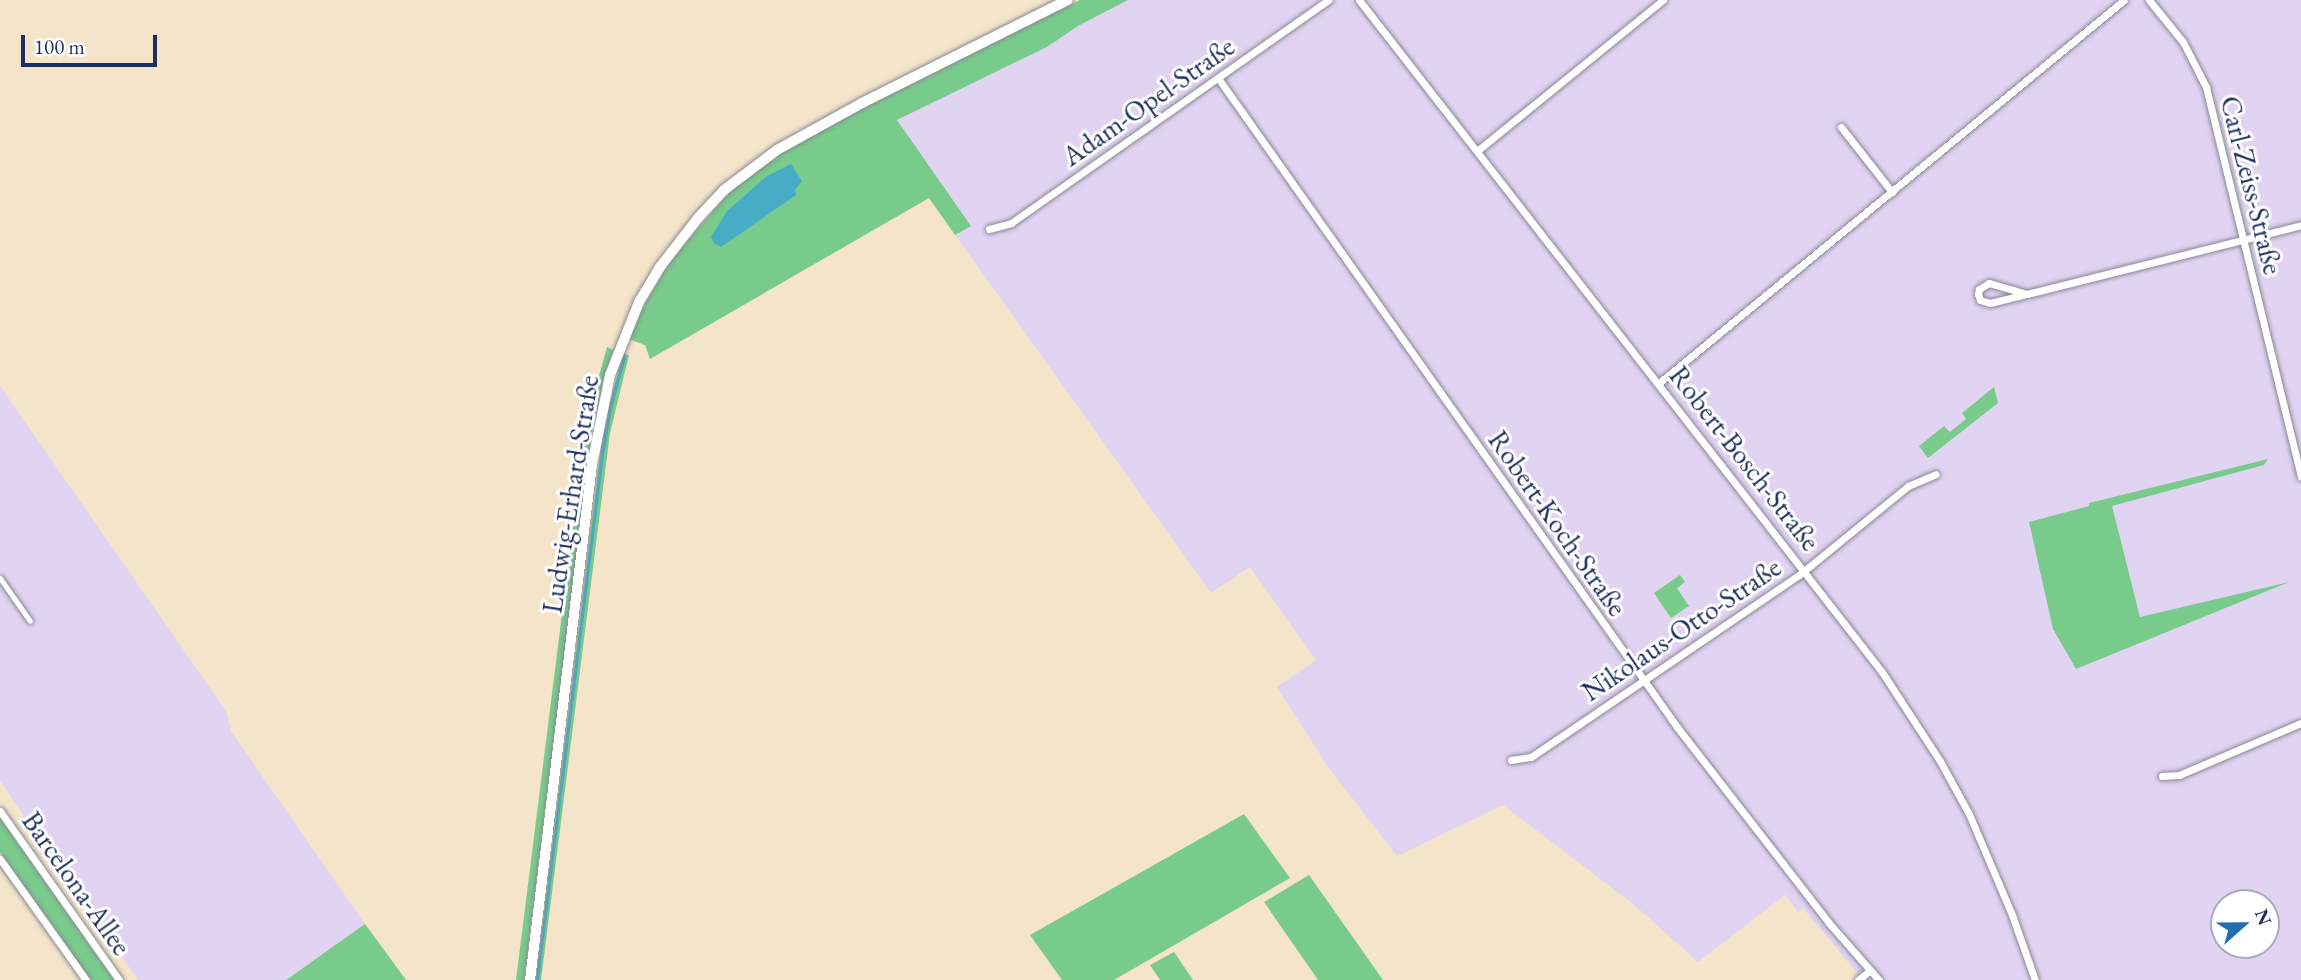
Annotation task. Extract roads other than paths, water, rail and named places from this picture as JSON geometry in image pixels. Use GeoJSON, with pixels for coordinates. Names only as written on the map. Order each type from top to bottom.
{"type":"FeatureCollection","features":[{"type":"Feature","properties":{"kind":"main road","name":"Ludwig-Erhard-Straße"},"geometry":{"type":"LineString","coordinates":[[530,980],[598,428],[616,355],[639,302],[660,267],[698,218],[724,190],[777,150],[862,103],[1068,0]]}},
{"type":"Feature","properties":{"kind":"street","name":"Adam-Opel-Straße"},"geometry":{"type":"LineString","coordinates":[[989,229],[1011,223],[1328,0]]}},
{"type":"Feature","properties":{"kind":"street","name":"Robert-Bosch-Straße"},"geometry":{"type":"LineString","coordinates":[[1359,0],[1805,569],[1882,672],[1951,780],[1999,882],[2035,980]]}},
{"type":"Feature","properties":{"kind":"street"},"geometry":{"type":"LineString","coordinates":[[1477,151],[1663,0]]}},
{"type":"Feature","properties":{"kind":"street"},"geometry":{"type":"LineString","coordinates":[[1659,383],[2124,0]]}},
{"type":"Feature","properties":{"kind":"street","name":"Carl-Zeiss-Straße"},"geometry":{"type":"LineString","coordinates":[[2149,0],[2183,43],[2206,87],[2301,477]]}},
{"type":"Feature","properties":{"kind":"street","name":"Robert-Koch-Straße"},"geometry":{"type":"LineString","coordinates":[[1218,78],[1644,679],[1828,922],[1879,980]]}},
{"type":"Feature","properties":{"kind":"street"},"geometry":{"type":"LineString","coordinates":[[1841,127],[1892,192]]}},
{"type":"Feature","properties":{"kind":"street"},"geometry":{"type":"LineString","coordinates":[[2027,294],[1989,283],[1979,289],[1978,294],[1984,304],[2027,294],[2244,240],[2301,225]]}},
{"type":"Feature","properties":{"kind":"street","name":"Nikolaus-Otto-Straße"},"geometry":{"type":"LineString","coordinates":[[1511,760],[1531,757],[1805,569],[1908,486],[1936,474]]}},
{"type":"Feature","properties":{"kind":"street"},"geometry":{"type":"LineString","coordinates":[[0,578],[30,621]]}},
{"type":"Feature","properties":{"kind":"street"},"geometry":{"type":"LineString","coordinates":[[2162,776],[2179,775],[2301,723]]}},
{"type":"Feature","properties":{"kind":"street","name":"Barcelona-Allee"},"geometry":{"type":"LineString","coordinates":[[0,811],[119,980]]}},
{"type":"Feature","properties":{"kind":"street","name":"Barcelona-Allee"},"geometry":{"type":"LineString","coordinates":[[0,859],[86,980]]}},
{"type":"Feature","properties":{"kind":"street"},"geometry":{"type":"LineString","coordinates":[[1858,980],[1869,971]]}},
{"type":"Feature","properties":{"kind":"water"},"geometry":{"type":"Polygon","coordinates":[[[791,164],[802,181],[795,190],[796,195],[721,247],[714,243],[711,237],[727,211],[767,176],[791,164]]]}},
{"type":"Feature","properties":{"kind":"waterway"},"geometry":{"type":"LineString","coordinates":[[537,980],[602,455],[610,408],[624,357]]}}]}
